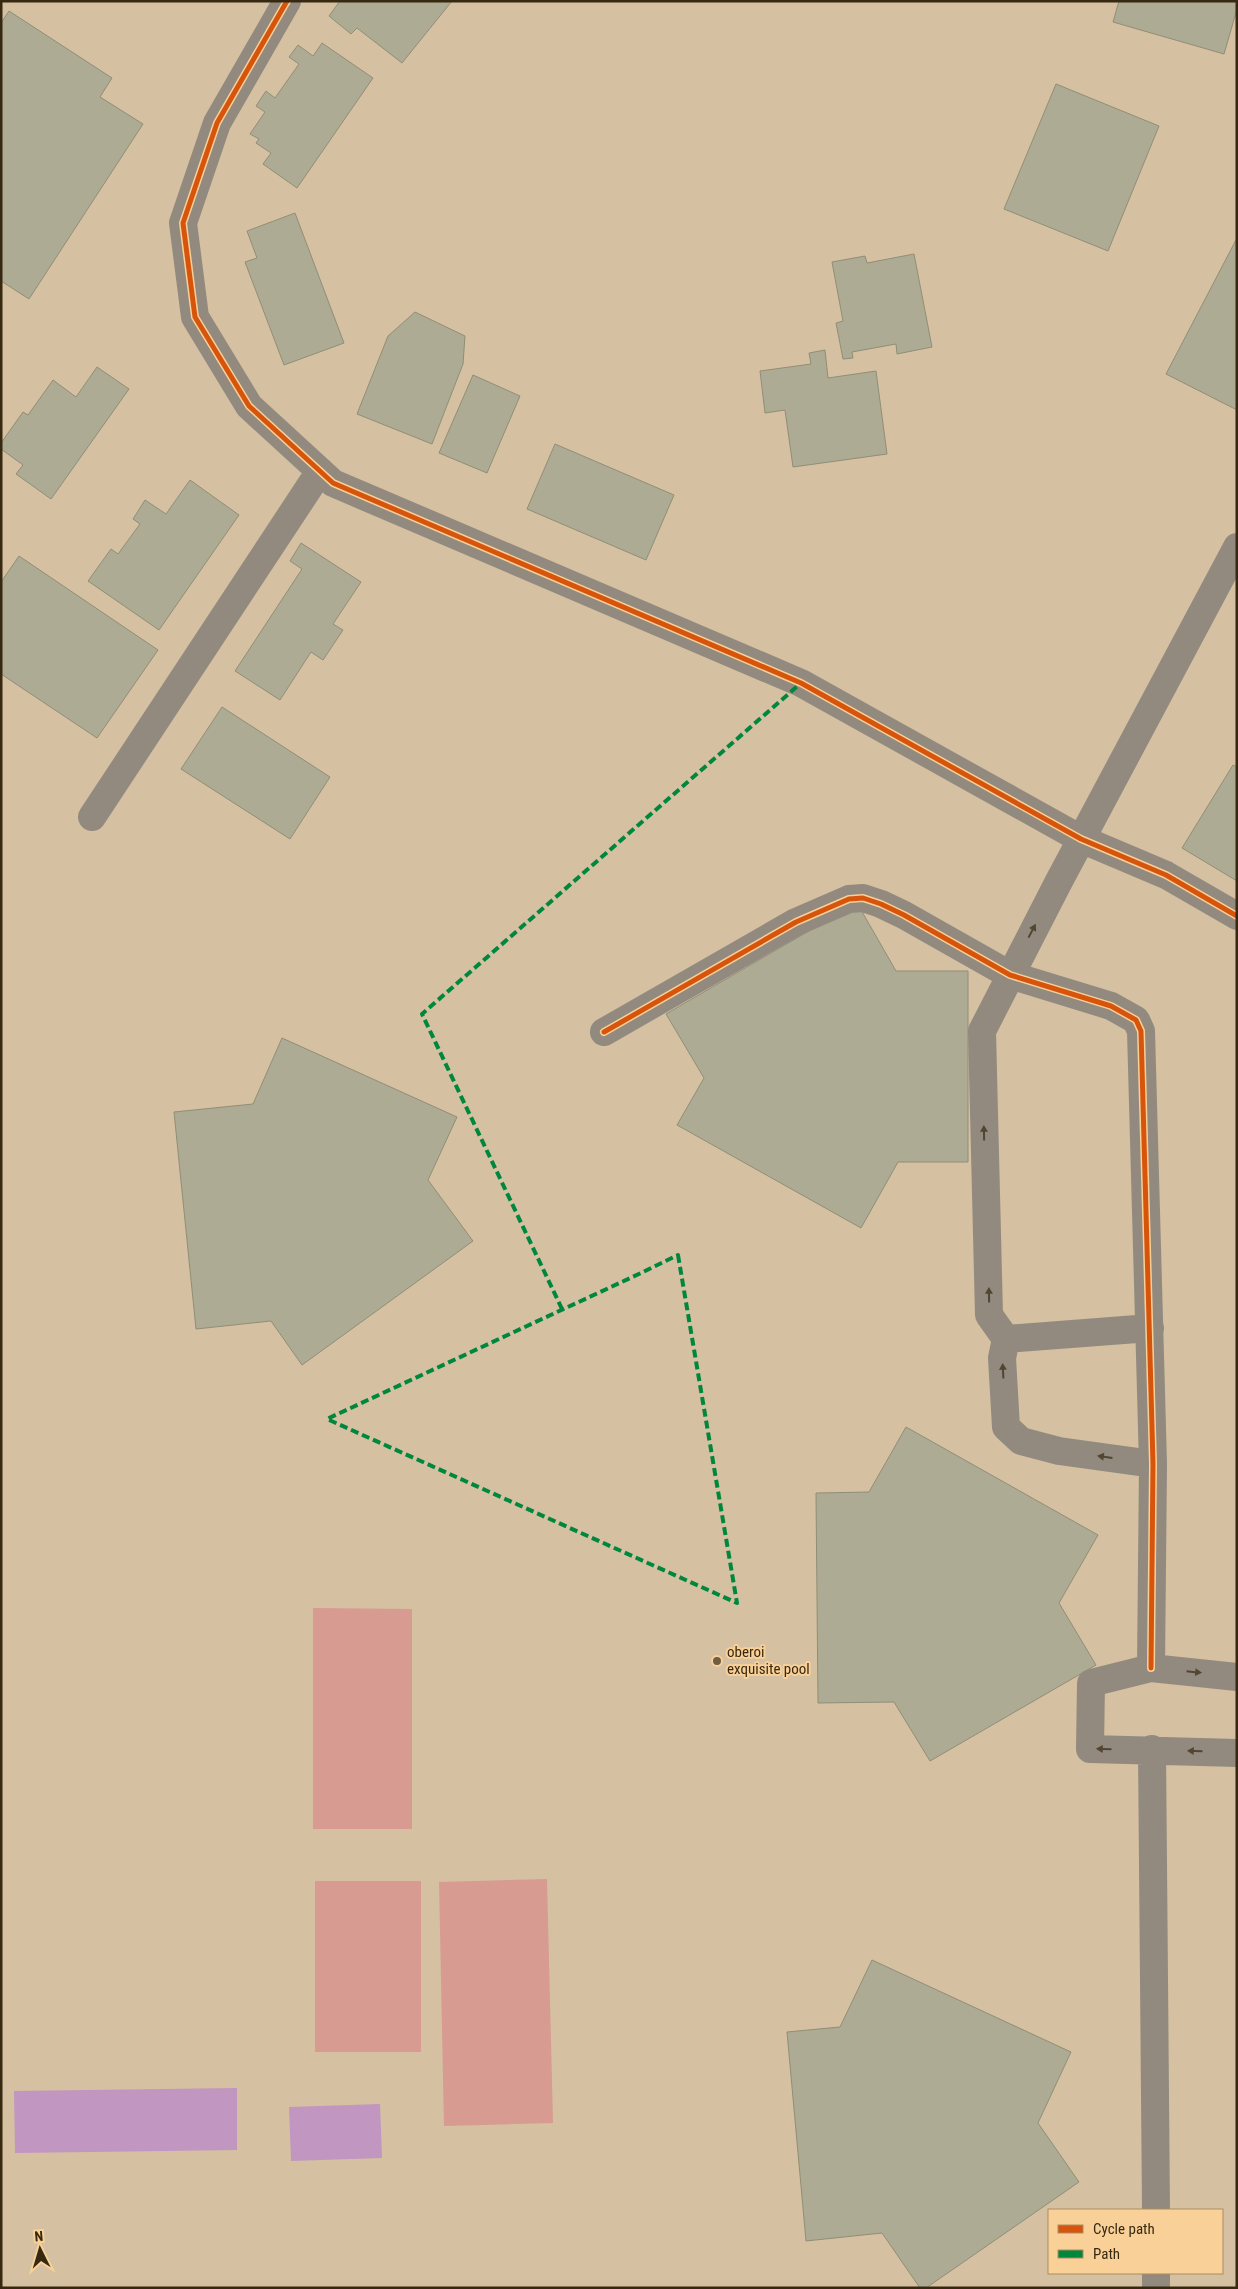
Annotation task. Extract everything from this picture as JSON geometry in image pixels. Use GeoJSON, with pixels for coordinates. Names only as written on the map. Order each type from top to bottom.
{"type":"FeatureCollection","features":[{"type":"Feature","properties":{"kind":"street"},"geometry":{"type":"LineString","coordinates":[[287,1],[217,123],[183,223],[195,316],[249,406],[333,483],[801,683],[1081,839],[1166,875],[1237,916]]}},
{"type":"Feature","properties":{"kind":"street"},"geometry":{"type":"LineString","coordinates":[[92,817],[320,471]]}},
{"type":"Feature","properties":{"kind":"street"},"geometry":{"type":"LineString","coordinates":[[1153,1464],[1059,1451],[1021,1442],[1006,1427],[1002,1358],[1006,1339],[989,1315],[982,1031],[1081,839],[1237,547]]}},
{"type":"Feature","properties":{"kind":"street"},"geometry":{"type":"LineString","coordinates":[[604,1032],[796,922],[849,899],[863,898],[881,904],[1010,975],[1112,1006],[1136,1020],[1140,1027],[1150,1328],[1153,1464],[1151,1668]]}},
{"type":"Feature","properties":{"kind":"street"},"geometry":{"type":"LineString","coordinates":[[1006,1339],[1150,1328]]}},
{"type":"Feature","properties":{"kind":"street"},"geometry":{"type":"LineString","coordinates":[[1237,1677],[1151,1668],[1091,1683],[1090,1749],[1237,1753]]}},
{"type":"Feature","properties":{"kind":"street"},"geometry":{"type":"LineString","coordinates":[[1152,1750],[1156,2209]]}},
{"type":"Feature","properties":{"kind":"street"},"geometry":{"type":"LineString","coordinates":[[1156,2274],[1156,2288]]}},
{"type":"Feature","properties":{"kind":"shaded area"},"geometry":{"type":"Polygon","coordinates":[[[313,1608],[412,1609],[412,1829],[313,1829],[313,1608]]]}},
{"type":"Feature","properties":{"kind":"shaded area"},"geometry":{"type":"Polygon","coordinates":[[[547,1879],[553,2123],[444,2126],[439,1882],[547,1879]]]}},
{"type":"Feature","properties":{"kind":"shaded area"},"geometry":{"type":"Polygon","coordinates":[[[315,1881],[421,1881],[421,2052],[315,2052],[315,1881]]]}},
{"type":"Feature","properties":{"kind":"shaded area"},"geometry":{"type":"Polygon","coordinates":[[[237,2088],[237,2150],[15,2153],[14,2091],[237,2088]]]}},
{"type":"Feature","properties":{"kind":"shaded area"},"geometry":{"type":"Polygon","coordinates":[[[380,2104],[382,2158],[291,2161],[289,2107],[380,2104]]]}},
{"type":"Feature","properties":{"kind":"building"},"geometry":{"type":"Polygon","coordinates":[[[340,1],[452,1],[402,63],[357,28],[351,34],[329,16],[340,1]]]}},
{"type":"Feature","properties":{"kind":"building"},"geometry":{"type":"Polygon","coordinates":[[[1119,1],[1237,1],[1237,9],[1224,54],[1113,22],[1119,1]]]}},
{"type":"Feature","properties":{"kind":"building"},"geometry":{"type":"Polygon","coordinates":[[[9,11],[112,78],[100,97],[143,124],[29,299],[1,281],[1,23],[9,11]]]}},
{"type":"Feature","properties":{"kind":"building"},"geometry":{"type":"Polygon","coordinates":[[[322,43],[373,78],[297,188],[263,164],[271,153],[256,143],[259,139],[250,134],[265,112],[256,106],[266,91],[275,98],[299,64],[289,57],[298,45],[313,56],[322,43]]]}},
{"type":"Feature","properties":{"kind":"building"},"geometry":{"type":"Polygon","coordinates":[[[1056,84],[1159,126],[1108,251],[1004,209],[1056,84]]]}},
{"type":"Feature","properties":{"kind":"building"},"geometry":{"type":"Polygon","coordinates":[[[295,213],[344,343],[284,365],[245,262],[257,258],[247,231],[295,213]]]}},
{"type":"Feature","properties":{"kind":"building"},"geometry":{"type":"Polygon","coordinates":[[[1237,238],[1237,410],[1166,374],[1237,238]]]}},
{"type":"Feature","properties":{"kind":"building"},"geometry":{"type":"Polygon","coordinates":[[[914,254],[932,347],[897,354],[896,344],[852,352],[853,358],[843,359],[836,323],[843,321],[832,262],[865,256],[867,263],[914,254]]]}},
{"type":"Feature","properties":{"kind":"building"},"geometry":{"type":"Polygon","coordinates":[[[415,312],[465,336],[463,364],[432,444],[357,414],[388,336],[415,312]]]}},
{"type":"Feature","properties":{"kind":"building"},"geometry":{"type":"Polygon","coordinates":[[[825,350],[828,378],[876,371],[887,454],[793,467],[785,410],[765,413],[760,371],[811,364],[809,353],[825,350]]]}},
{"type":"Feature","properties":{"kind":"building"},"geometry":{"type":"Polygon","coordinates":[[[97,367],[129,389],[51,499],[16,474],[23,465],[1,449],[1,443],[23,412],[28,415],[53,380],[76,397],[97,367]]]}},
{"type":"Feature","properties":{"kind":"building"},"geometry":{"type":"Polygon","coordinates":[[[473,375],[520,396],[487,473],[439,453],[473,375]]]}},
{"type":"Feature","properties":{"kind":"building"},"geometry":{"type":"Polygon","coordinates":[[[555,444],[674,495],[646,560],[527,509],[555,444]]]}},
{"type":"Feature","properties":{"kind":"building"},"geometry":{"type":"Polygon","coordinates":[[[190,480],[239,515],[159,630],[88,581],[111,549],[118,554],[140,524],[133,519],[145,500],[166,514],[190,480]]]}},
{"type":"Feature","properties":{"kind":"building"},"geometry":{"type":"Polygon","coordinates":[[[301,543],[361,582],[333,624],[343,630],[323,660],[311,652],[280,700],[235,671],[302,569],[290,561],[301,543]]]}},
{"type":"Feature","properties":{"kind":"building"},"geometry":{"type":"Polygon","coordinates":[[[19,556],[158,650],[97,738],[1,674],[1,582],[19,556]]]}},
{"type":"Feature","properties":{"kind":"building"},"geometry":{"type":"Polygon","coordinates":[[[222,707],[330,777],[290,839],[181,769],[222,707]]]}},
{"type":"Feature","properties":{"kind":"building"},"geometry":{"type":"Polygon","coordinates":[[[1233,765],[1237,767],[1237,881],[1182,848],[1233,765]]]}},
{"type":"Feature","properties":{"kind":"building"},"geometry":{"type":"Polygon","coordinates":[[[857,903],[896,971],[968,971],[968,1162],[898,1162],[861,1228],[677,1125],[704,1078],[666,1014],[857,903]]]}},
{"type":"Feature","properties":{"kind":"building"},"geometry":{"type":"Polygon","coordinates":[[[282,1038],[457,1117],[428,1180],[473,1241],[302,1365],[271,1321],[196,1329],[174,1112],[253,1104],[282,1038]]]}},
{"type":"Feature","properties":{"kind":"building"},"geometry":{"type":"Polygon","coordinates":[[[906,1427],[1098,1535],[1059,1603],[1096,1665],[930,1761],[894,1702],[818,1703],[816,1493],[869,1492],[906,1427]]]}},
{"type":"Feature","properties":{"kind":"building"},"geometry":{"type":"Polygon","coordinates":[[[872,1960],[1071,2052],[1038,2123],[1079,2182],[926,2288],[920,2288],[882,2233],[806,2241],[787,2032],[840,2027],[872,1960]]]}},
{"type":"Feature","properties":{"kind":"marked path"},"geometry":{"type":"LineString","coordinates":[[562,1309],[422,1014],[801,683]]}},
{"type":"Feature","properties":{"kind":"marked path"},"geometry":{"type":"LineString","coordinates":[[678,1255],[737,1603],[327,1419],[641,1273],[678,1255]]}},
{"type":"Feature","properties":{"kind":"cycle path"},"geometry":{"type":"LineString","coordinates":[[287,1],[217,123],[183,223],[195,317],[249,406],[333,483],[801,683],[1081,839],[1166,875],[1237,916]]}},
{"type":"Feature","properties":{"kind":"cycle path"},"geometry":{"type":"LineString","coordinates":[[604,1032],[796,922],[849,899],[863,898],[904,915],[1010,975],[1111,1006],[1136,1020],[1141,1031],[1153,1464],[1151,1668]]}},
{"type":"Feature","properties":{"kind":"place","name":"oberoi exquisite pool"},"geometry":{"type":"Point","coordinates":[717,1661]}}]}
